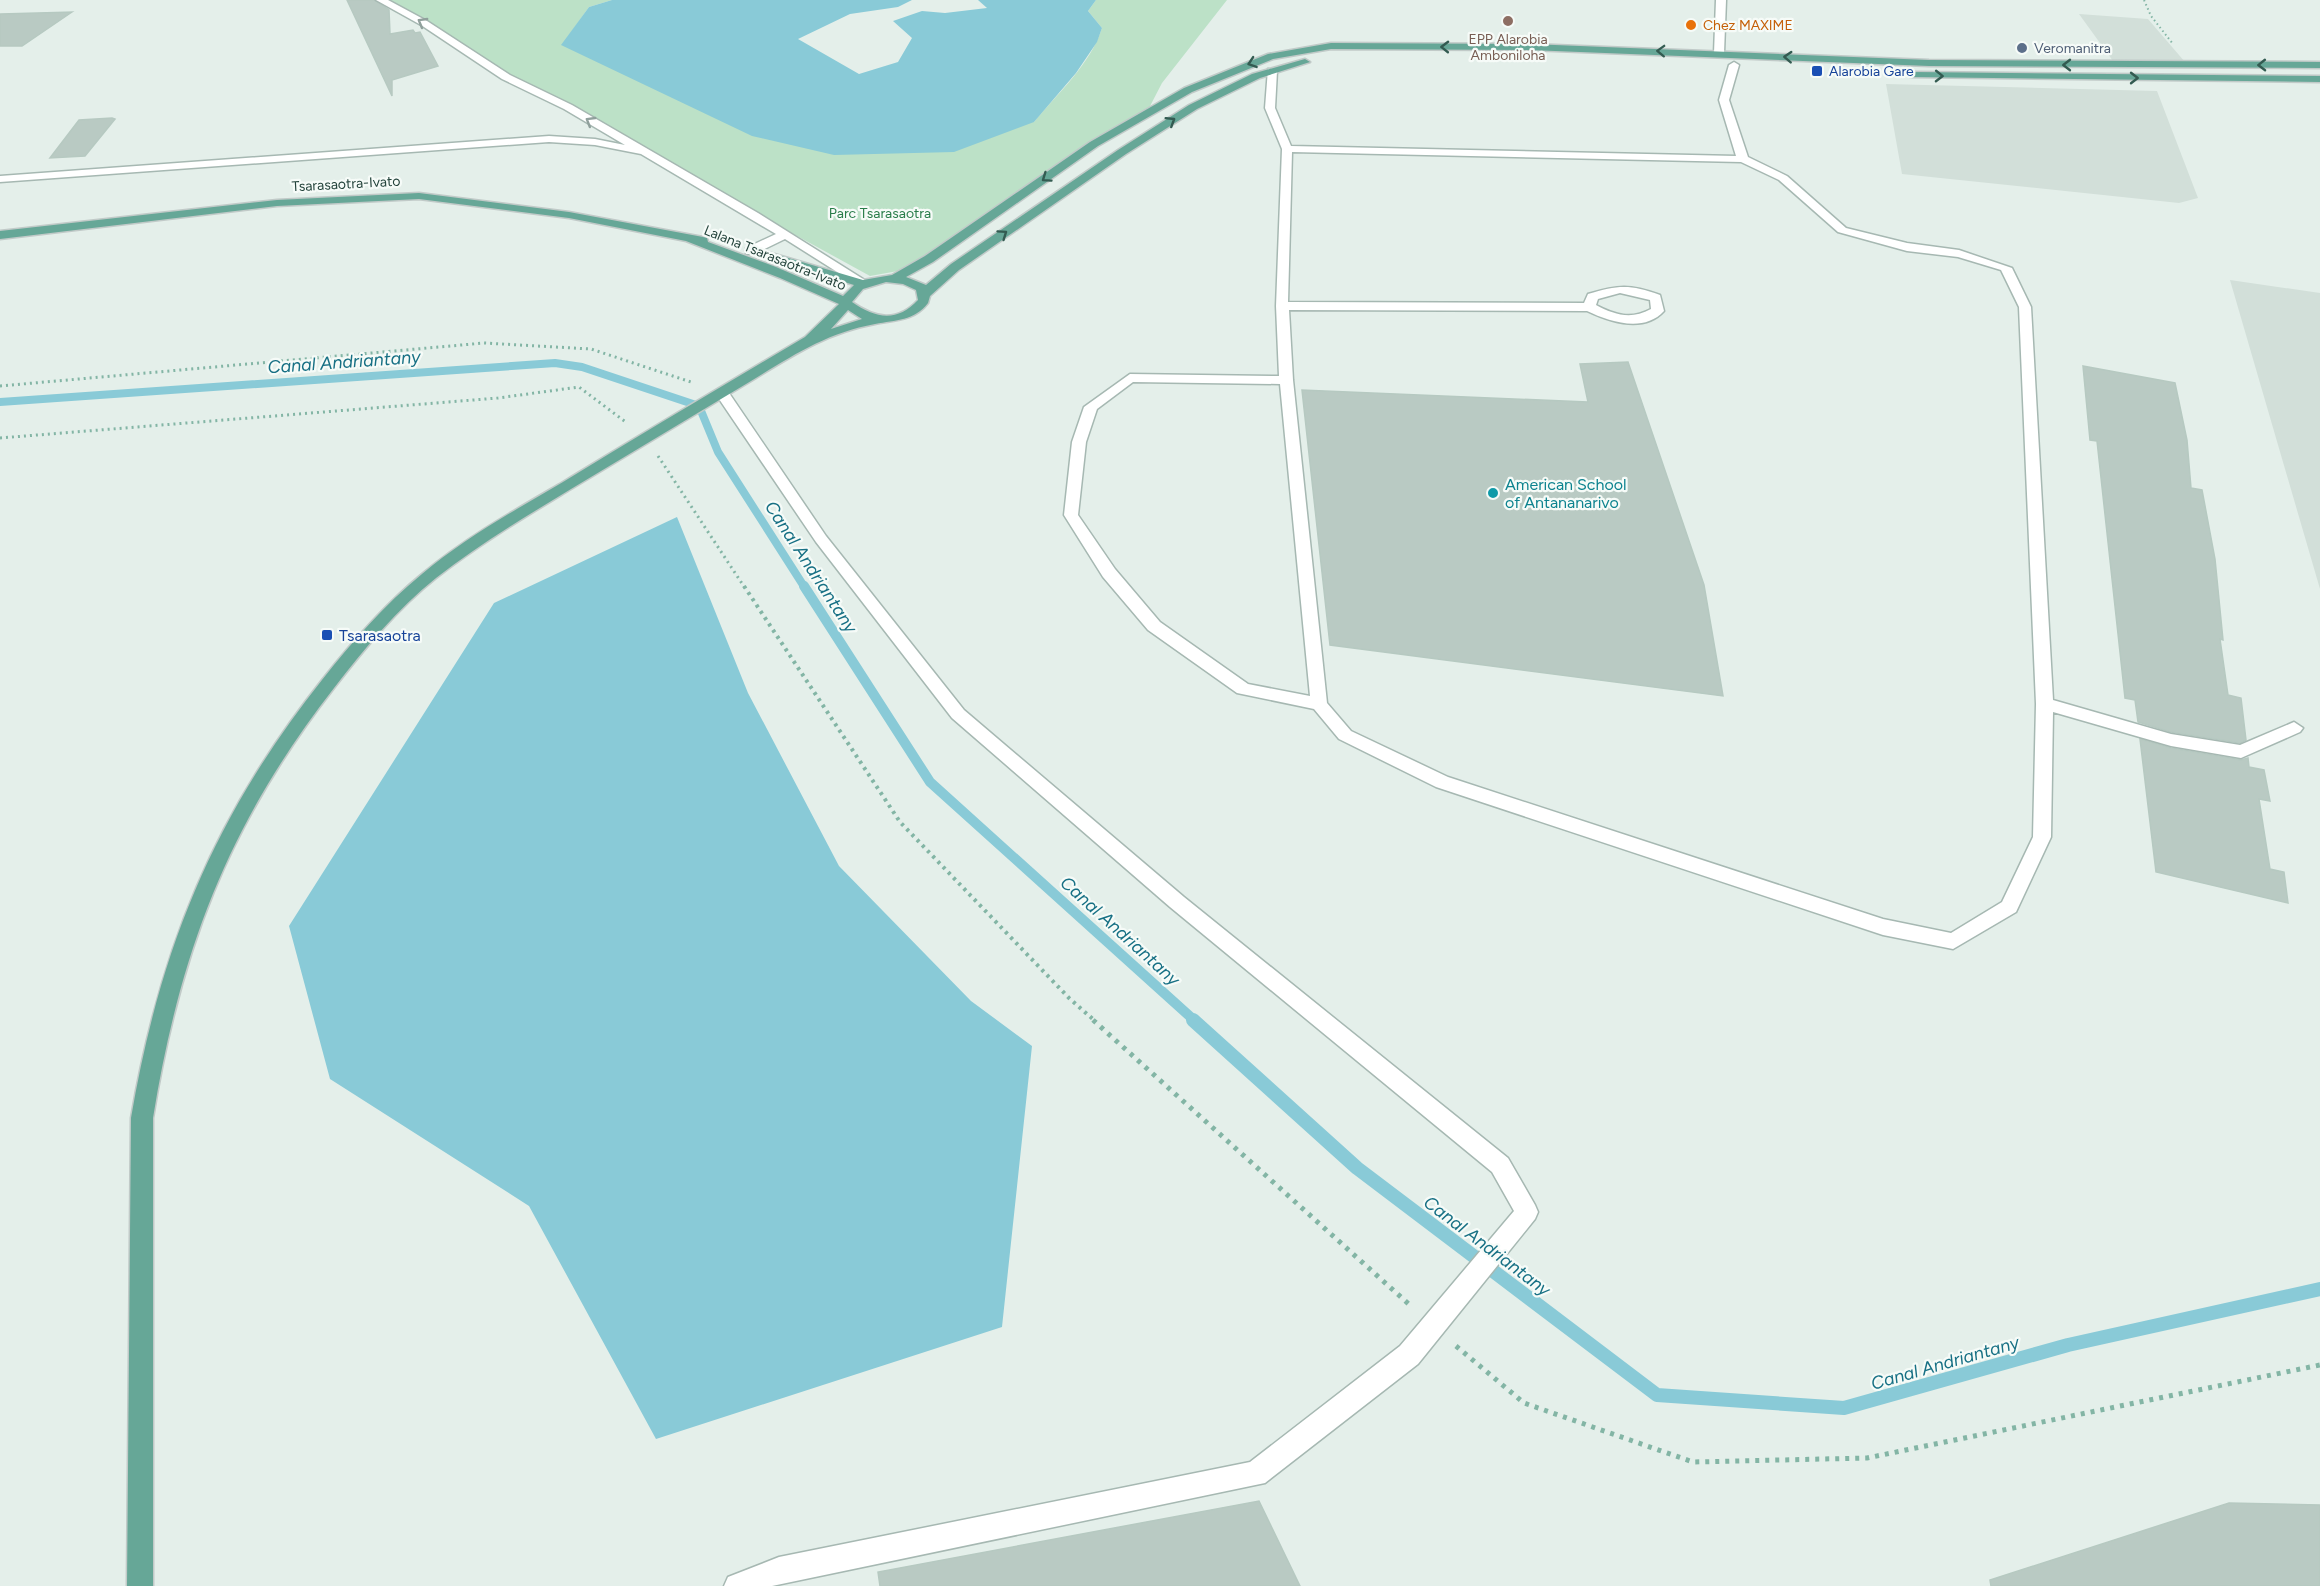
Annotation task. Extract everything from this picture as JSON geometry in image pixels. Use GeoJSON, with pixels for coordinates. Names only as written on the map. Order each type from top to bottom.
{"type":"FeatureCollection","features":[{"type":"Feature","properties":{"kind":"main road"},"geometry":{"type":"LineString","coordinates":[[810,340],[847,303],[851,292],[865,284],[894,279],[929,259],[1094,144],[1188,90],[1271,56],[1331,46],[1375,45],[1719,59],[1734,65],[1817,70]]}},
{"type":"Feature","properties":{"kind":"main road"},"geometry":{"type":"LineString","coordinates":[[1338,57],[1719,59],[2192,66],[2320,65]]}},
{"type":"Feature","properties":{"kind":"main road"},"geometry":{"type":"LineString","coordinates":[[140,1586],[141,1118],[150,1056],[161,1008],[178,955],[222,849],[244,803],[314,699],[392,609],[465,550],[645,437],[810,340],[878,319],[912,312],[920,306],[924,294],[955,267],[1122,152],[1210,97],[1272,71],[1316,61]]}},
{"type":"Feature","properties":{"kind":"main road"},"geometry":{"type":"LineString","coordinates":[[1906,75],[2320,79]]}},
{"type":"Feature","properties":{"kind":"main road","name":"Tsarasaotra-Ivato"},"geometry":{"type":"LineString","coordinates":[[0,235],[277,203],[419,196],[569,215],[691,240]]}},
{"type":"Feature","properties":{"kind":"main road","name":"Lalana Tsarasaotra-Ivato"},"geometry":{"type":"LineString","coordinates":[[691,240],[750,251],[865,284]]}},
{"type":"Feature","properties":{"kind":"main road","name":"Lalana Tsarasaotra-Ivato"},"geometry":{"type":"LineString","coordinates":[[691,240],[788,276],[847,303],[858,314],[878,319]]}},
{"type":"Feature","properties":{"kind":"main road"},"geometry":{"type":"LineString","coordinates":[[894,279],[915,283],[924,294]]}},
{"type":"Feature","properties":{"kind":"street"},"geometry":{"type":"LineString","coordinates":[[381,0],[424,23],[506,77],[568,107],[786,234],[865,284]]}},
{"type":"Feature","properties":{"kind":"street"},"geometry":{"type":"LineString","coordinates":[[1719,59],[1721,0]]}},
{"type":"Feature","properties":{"kind":"street"},"geometry":{"type":"LineString","coordinates":[[1734,65],[1724,100],[1743,159]]}},
{"type":"Feature","properties":{"kind":"street"},"geometry":{"type":"LineString","coordinates":[[1272,71],[1270,108],[1287,149],[1282,306],[1286,380],[1319,704],[1345,735],[1442,782],[1883,927],[1953,940],[2009,907],[2042,837],[2045,704],[2025,307],[2006,268],[1959,254],[1907,247],[1842,230],[1783,178],[1743,159],[1287,149]]}},
{"type":"Feature","properties":{"kind":"street"},"geometry":{"type":"LineString","coordinates":[[0,179],[549,139],[595,142],[640,151]]}},
{"type":"Feature","properties":{"kind":"street"},"geometry":{"type":"LineString","coordinates":[[750,251],[786,234]]}},
{"type":"Feature","properties":{"kind":"street"},"geometry":{"type":"LineString","coordinates":[[1282,306],[1589,307],[1605,316],[1625,320],[1643,320],[1658,311],[1656,298],[1637,291],[1619,290],[1592,297],[1589,307]]}},
{"type":"Feature","properties":{"kind":"street"},"geometry":{"type":"LineString","coordinates":[[1286,380],[1130,378],[1091,407],[1079,442],[1071,515],[1109,573],[1154,626],[1243,689],[1319,704]]}},
{"type":"Feature","properties":{"kind":"street"},"geometry":{"type":"LineString","coordinates":[[722,393],[821,539],[958,714],[1177,902],[1500,1165],[1527,1212],[1409,1355],[1256,1474],[779,1570],[737,1586]]}},
{"type":"Feature","properties":{"kind":"street"},"geometry":{"type":"LineString","coordinates":[[2045,704],[2171,740],[2241,752],[2294,728]]}},
{"type":"Feature","properties":{"kind":"path"},"geometry":{"type":"LineString","coordinates":[[2144,0],[2151,16],[2192,66]]}},
{"type":"Feature","properties":{"kind":"path"},"geometry":{"type":"LineString","coordinates":[[0,386],[484,343],[591,349],[722,393]]}},
{"type":"Feature","properties":{"kind":"path"},"geometry":{"type":"LineString","coordinates":[[0,438],[498,398],[579,387],[645,437],[900,822],[1069,998],[1432,1325],[1524,1403],[1693,1462],[1867,1458],[2320,1365]]}},
{"type":"Feature","properties":{"kind":"shaded area"},"geometry":{"type":"Polygon","coordinates":[[[2079,14],[2148,19],[2185,62],[2113,61],[2079,14]]]}},
{"type":"Feature","properties":{"kind":"shaded area"},"geometry":{"type":"Polygon","coordinates":[[[1886,84],[2157,91],[2198,198],[2179,203],[1902,174],[1886,84]]]}},
{"type":"Feature","properties":{"kind":"shaded area"},"geometry":{"type":"Polygon","coordinates":[[[2230,280],[2320,293],[2320,589],[2230,280]]]}},
{"type":"Feature","properties":{"kind":"green space","name":"Parc Tsarasaotra"},"geometry":{"type":"Polygon","coordinates":[[[382,0],[612,0],[589,7],[562,45],[1034,122],[1073,78],[1097,41],[1102,28],[1088,11],[1096,0],[1227,0],[1162,83],[1148,110],[964,234],[898,271],[870,276],[511,79],[382,0]]]}},
{"type":"Feature","properties":{"kind":"water"},"geometry":{"type":"Polygon","coordinates":[[[612,0],[912,0],[898,7],[850,14],[798,39],[859,74],[898,62],[912,38],[893,21],[922,11],[945,13],[987,8],[978,0],[1096,0],[1088,11],[1102,28],[1097,42],[1076,73],[1034,122],[954,152],[834,155],[752,136],[561,45],[589,7],[612,0]]]}},
{"type":"Feature","properties":{"kind":"water"},"geometry":{"type":"Polygon","coordinates":[[[677,517],[748,693],[839,866],[971,1001],[1032,1046],[1002,1327],[656,1439],[529,1206],[330,1079],[289,926],[494,603],[677,517]]]}},
{"type":"Feature","properties":{"kind":"building"},"geometry":{"type":"Polygon","coordinates":[[[347,0],[374,0],[389,10],[390,34],[413,30],[415,33],[420,32],[438,66],[392,80],[392,96],[347,0]]]}},
{"type":"Feature","properties":{"kind":"building"},"geometry":{"type":"Polygon","coordinates":[[[72,12],[22,46],[0,46],[0,14],[72,12]]]}},
{"type":"Feature","properties":{"kind":"building"},"geometry":{"type":"Polygon","coordinates":[[[115,119],[85,156],[50,158],[79,120],[115,119]]]}},
{"type":"Feature","properties":{"kind":"building","name":"American School of Antananarivo"},"geometry":{"type":"Polygon","coordinates":[[[1628,362],[1704,585],[1723,696],[1330,645],[1302,390],[1588,402],[1580,364],[1628,362]]]}},
{"type":"Feature","properties":{"kind":"building"},"geometry":{"type":"Polygon","coordinates":[[[2083,366],[2175,383],[2187,440],[2191,488],[2202,490],[2215,559],[2223,640],[2220,639],[2228,695],[2241,698],[2246,740],[2240,743],[2171,732],[2138,722],[2135,700],[2125,698],[2097,441],[2090,440],[2083,366]]]}},
{"type":"Feature","properties":{"kind":"building"},"geometry":{"type":"Polygon","coordinates":[[[2140,739],[2171,748],[2241,760],[2248,758],[2249,767],[2264,770],[2270,801],[2259,799],[2270,869],[2284,872],[2288,903],[2156,872],[2140,739]]]}},
{"type":"Feature","properties":{"kind":"building"},"geometry":{"type":"Polygon","coordinates":[[[1259,1501],[1300,1586],[880,1586],[878,1572],[1259,1501]]]}},
{"type":"Feature","properties":{"kind":"building"},"geometry":{"type":"Polygon","coordinates":[[[2229,1503],[2320,1505],[2320,1586],[1991,1586],[1990,1580],[2229,1503]]]}},
{"type":"Feature","properties":{"kind":"waterway","name":"Canal Andriantany"},"geometry":{"type":"LineString","coordinates":[[0,402],[555,363],[582,367],[699,406],[718,452],[805,588]]}},
{"type":"Feature","properties":{"kind":"waterway","name":"Canal Andriantany"},"geometry":{"type":"LineString","coordinates":[[804,586],[930,782],[1195,1021]]}},
{"type":"Feature","properties":{"kind":"waterway","name":"Canal Andriantany"},"geometry":{"type":"LineString","coordinates":[[1193,1020],[1357,1168],[1657,1395],[1844,1408],[2068,1345],[2320,1289]]}},
{"type":"Feature","properties":{"kind":"place","name":"EPP Alarobia Amboniloha"},"geometry":{"type":"Point","coordinates":[1508,21]}},
{"type":"Feature","properties":{"kind":"place","name":"Chez MAXIME"},"geometry":{"type":"Point","coordinates":[1691,25]}},
{"type":"Feature","properties":{"kind":"place","name":"Veromanitra"},"geometry":{"type":"Point","coordinates":[2022,48]}},
{"type":"Feature","properties":{"kind":"place","name":"Alarobia Gare"},"geometry":{"type":"Point","coordinates":[1817,71]}},
{"type":"Feature","properties":{"kind":"place","name":"American School of Antananarivo"},"geometry":{"type":"Point","coordinates":[1493,493]}},
{"type":"Feature","properties":{"kind":"place","name":"Tsarasaotra"},"geometry":{"type":"Point","coordinates":[327,635]}}]}
